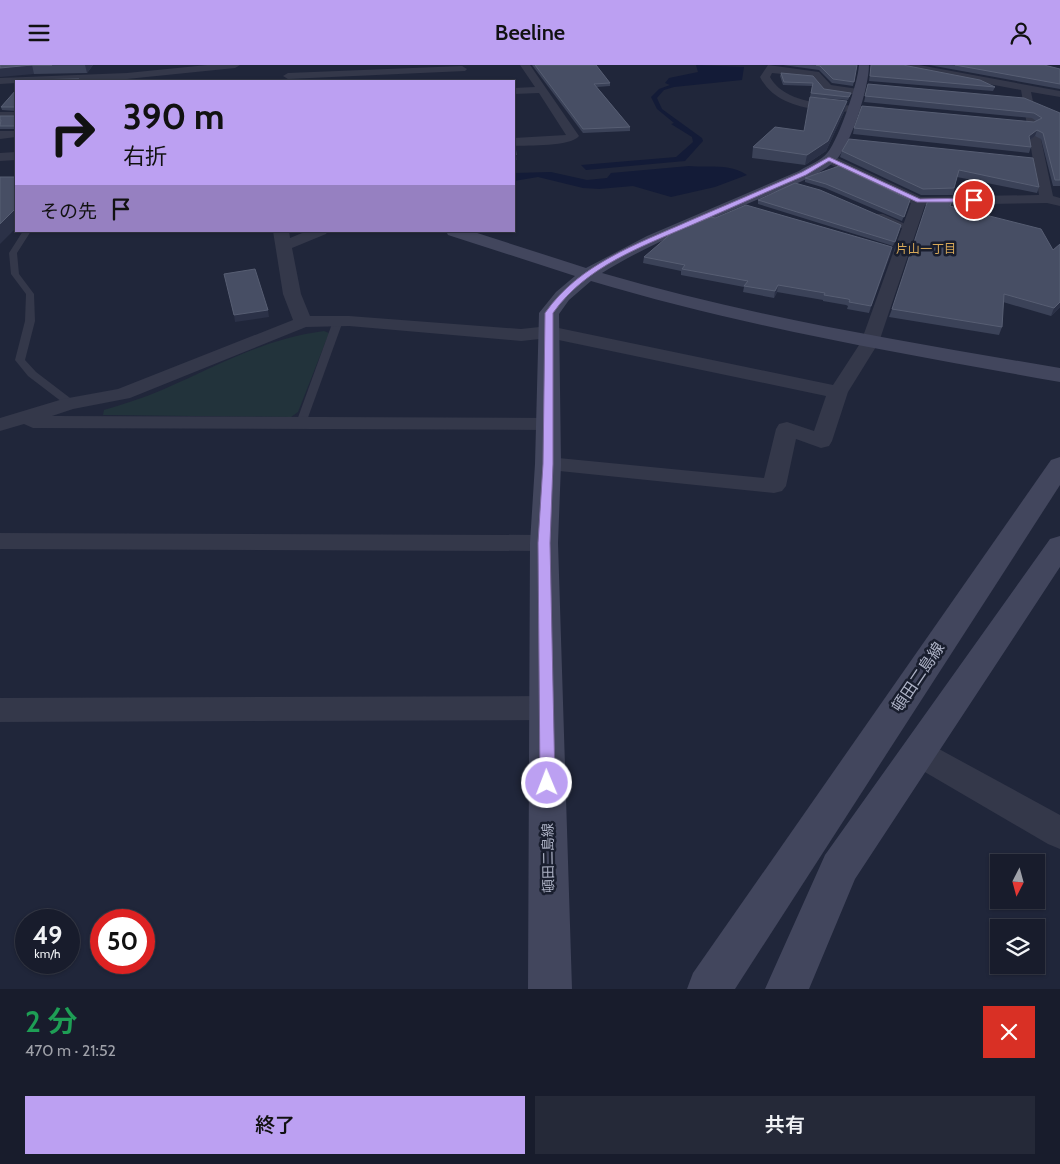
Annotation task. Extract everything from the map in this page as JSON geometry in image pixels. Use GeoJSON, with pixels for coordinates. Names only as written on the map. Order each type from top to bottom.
{"type":"FeatureCollection","features":[{"type":"Feature","properties":{"kind":"main road"},"geometry":{"type":"LineString","coordinates":[[841,146],[861,87]]}},
{"type":"Feature","properties":{"kind":"main road","name":"頓田二島線"},"geometry":{"type":"LineString","coordinates":[[550,989],[544,543],[548,464],[549,313],[560,298],[595,270],[622,253],[745,205],[795,183],[841,146]]}},
{"type":"Feature","properties":{"kind":"main road"},"geometry":{"type":"LineString","coordinates":[[458,232],[595,270]]}},
{"type":"Feature","properties":{"kind":"main road"},"geometry":{"type":"LineString","coordinates":[[491,232],[672,297],[873,335],[1060,375]]}},
{"type":"Feature","properties":{"kind":"main road"},"geometry":{"type":"LineString","coordinates":[[873,335],[1060,359]]}},
{"type":"Feature","properties":{"kind":"main road","name":"頓田二島線"},"geometry":{"type":"LineString","coordinates":[[708,989],[1060,465]]}},
{"type":"Feature","properties":{"kind":"main road"},"geometry":{"type":"LineString","coordinates":[[787,989],[839,868],[1060,545]]}},
{"type":"Feature","properties":{"kind":"street"},"geometry":{"type":"LineString","coordinates":[[20,80],[176,72],[235,65]]}},
{"type":"Feature","properties":{"kind":"street"},"geometry":{"type":"LineString","coordinates":[[283,65],[284,73],[292,79],[461,67],[468,80]]}},
{"type":"Feature","properties":{"kind":"street"},"geometry":{"type":"LineString","coordinates":[[515,142],[568,139],[573,136],[525,65]]}},
{"type":"Feature","properties":{"kind":"street"},"geometry":{"type":"LineString","coordinates":[[903,65],[1023,95],[1060,94]]}},
{"type":"Feature","properties":{"kind":"street"},"geometry":{"type":"LineString","coordinates":[[861,87],[808,103],[781,96],[768,83],[765,77],[771,67],[816,74],[828,88],[861,87],[899,111]]}},
{"type":"Feature","properties":{"kind":"street"},"geometry":{"type":"LineString","coordinates":[[176,72],[180,80]]}},
{"type":"Feature","properties":{"kind":"street"},"geometry":{"type":"LineString","coordinates":[[0,81],[15,80]]}},
{"type":"Feature","properties":{"kind":"street"},"geometry":{"type":"LineString","coordinates":[[515,91],[542,89]]}},
{"type":"Feature","properties":{"kind":"street"},"geometry":{"type":"LineString","coordinates":[[841,146],[919,201],[1054,201],[1033,159],[1023,95]]}},
{"type":"Feature","properties":{"kind":"street"},"geometry":{"type":"LineString","coordinates":[[0,115],[15,115]]}},
{"type":"Feature","properties":{"kind":"street"},"geometry":{"type":"LineString","coordinates":[[0,135],[15,134]]}},
{"type":"Feature","properties":{"kind":"street"},"geometry":{"type":"LineString","coordinates":[[0,157],[15,156]]}},
{"type":"Feature","properties":{"kind":"street"},"geometry":{"type":"LineString","coordinates":[[548,464],[774,486],[787,429],[820,441],[838,392],[873,335],[897,251],[910,229],[919,201]]}},
{"type":"Feature","properties":{"kind":"street"},"geometry":{"type":"LineString","coordinates":[[303,322],[292,294],[282,239],[316,232]]}},
{"type":"Feature","properties":{"kind":"street"},"geometry":{"type":"LineString","coordinates":[[4,427],[70,403],[123,394],[303,322],[338,321],[521,335],[549,332],[838,392]]}},
{"type":"Feature","properties":{"kind":"street"},"geometry":{"type":"LineString","coordinates":[[4,427],[300,423],[548,424]]}},
{"type":"Feature","properties":{"kind":"street"},"geometry":{"type":"LineString","coordinates":[[0,541],[544,543]]}},
{"type":"Feature","properties":{"kind":"street"},"geometry":{"type":"LineString","coordinates":[[0,710],[546,708]]}},
{"type":"Feature","properties":{"kind":"street"},"geometry":{"type":"LineString","coordinates":[[917,752],[1060,833]]}},
{"type":"Feature","properties":{"kind":"lane"},"geometry":{"type":"LineString","coordinates":[[875,214],[910,229]]}},
{"type":"Feature","properties":{"kind":"lane"},"geometry":{"type":"LineString","coordinates":[[25,232],[13,253],[15,274],[30,294],[30,321],[20,360],[32,374],[70,403]]}},
{"type":"Feature","properties":{"kind":"lane"},"geometry":{"type":"LineString","coordinates":[[300,423],[338,321]]}},
{"type":"Feature","properties":{"kind":"shaded area"},"geometry":{"type":"Polygon","coordinates":[[[324,331],[329,333],[298,412],[291,417],[103,415],[104,410],[155,393],[260,347],[281,340],[324,331]]]}},
{"type":"Feature","properties":{"kind":"water"},"geometry":{"type":"Polygon","coordinates":[[[696,65],[744,67],[742,80],[674,87],[664,90],[657,98],[662,109],[702,138],[703,141],[685,161],[586,170],[581,165],[676,157],[693,142],[692,137],[671,124],[674,123],[657,109],[651,97],[659,89],[670,85],[665,83],[669,78],[698,72],[696,65]]]}},
{"type":"Feature","properties":{"kind":"water"},"geometry":{"type":"Polygon","coordinates":[[[689,166],[726,167],[747,175],[715,187],[671,197],[633,186],[599,189],[583,188],[538,177],[515,181],[515,173],[551,172],[587,180],[607,178],[611,173],[689,166]]]}},
{"type":"Feature","properties":{"kind":"building"},"geometry":{"type":"Polygon","coordinates":[[[0,65],[32,65],[0,68],[0,65]]]}},
{"type":"Feature","properties":{"kind":"building"},"geometry":{"type":"Polygon","coordinates":[[[535,65],[596,65],[610,83],[594,84],[630,127],[583,129],[535,65]]]}},
{"type":"Feature","properties":{"kind":"building"},"geometry":{"type":"Polygon","coordinates":[[[816,65],[857,65],[854,82],[833,79],[820,66],[816,65]]]}},
{"type":"Feature","properties":{"kind":"building"},"geometry":{"type":"Polygon","coordinates":[[[871,65],[903,65],[980,80],[995,87],[870,76],[871,65]]]}},
{"type":"Feature","properties":{"kind":"building"},"geometry":{"type":"Polygon","coordinates":[[[955,65],[1044,65],[1060,69],[1060,84],[955,65]]]}},
{"type":"Feature","properties":{"kind":"building"},"geometry":{"type":"Polygon","coordinates":[[[781,73],[813,76],[824,89],[851,93],[849,97],[811,93],[813,83],[784,82],[781,73]]]}},
{"type":"Feature","properties":{"kind":"building"},"geometry":{"type":"Polygon","coordinates":[[[79,79],[78,80],[25,80],[79,79]]]}},
{"type":"Feature","properties":{"kind":"building"},"geometry":{"type":"Polygon","coordinates":[[[868,84],[1024,98],[1060,113],[1060,180],[1055,180],[1043,133],[1037,130],[1029,136],[1031,147],[854,128],[862,106],[1034,122],[1042,118],[1034,113],[865,96],[868,84]]]}},
{"type":"Feature","properties":{"kind":"building"},"geometry":{"type":"Polygon","coordinates":[[[15,91],[15,107],[1,107],[15,91]]]}},
{"type":"Feature","properties":{"kind":"building"},"geometry":{"type":"Polygon","coordinates":[[[810,97],[847,101],[828,141],[807,155],[753,147],[775,127],[804,131],[810,97]]]}},
{"type":"Feature","properties":{"kind":"building"},"geometry":{"type":"Polygon","coordinates":[[[0,116],[15,116],[15,126],[0,126],[0,116]]]}},
{"type":"Feature","properties":{"kind":"building"},"geometry":{"type":"Polygon","coordinates":[[[849,139],[1033,158],[1039,187],[959,170],[954,188],[923,189],[842,151],[849,139]]]}},
{"type":"Feature","properties":{"kind":"building"},"geometry":{"type":"Polygon","coordinates":[[[839,166],[910,200],[904,217],[826,184],[805,178],[839,166]]]}},
{"type":"Feature","properties":{"kind":"building"},"geometry":{"type":"Polygon","coordinates":[[[0,177],[15,177],[15,209],[0,224],[0,177]]]}},
{"type":"Feature","properties":{"kind":"building"},"geometry":{"type":"Polygon","coordinates":[[[795,183],[820,190],[901,225],[895,242],[758,200],[795,183]]]}},
{"type":"Feature","properties":{"kind":"building"},"geometry":{"type":"Polygon","coordinates":[[[928,200],[952,200],[950,206],[1041,229],[1053,250],[1060,244],[1060,302],[1054,308],[1004,294],[1002,327],[892,309],[928,200]]]}},
{"type":"Feature","properties":{"kind":"building"},"geometry":{"type":"Polygon","coordinates":[[[746,205],[892,247],[871,306],[849,302],[850,300],[848,299],[824,295],[825,293],[778,285],[775,291],[744,286],[748,281],[682,269],[685,265],[644,257],[673,232],[746,205]]]}},
{"type":"Feature","properties":{"kind":"building"},"geometry":{"type":"Polygon","coordinates":[[[255,269],[268,310],[234,315],[224,274],[255,269]]]}},
{"type":"Feature","properties":{"kind":"district","name":"片山一丁目"},"geometry":{"type":"Point","coordinates":[926,248]}},
{"type":"Feature","properties":{"kind":"route"},"geometry":{"type":"LineString","coordinates":[[547,783],[544,543],[548,464],[549,313],[560,298],[589,273],[622,253],[804,173],[829,159],[919,201],[974,200]]}}]}
